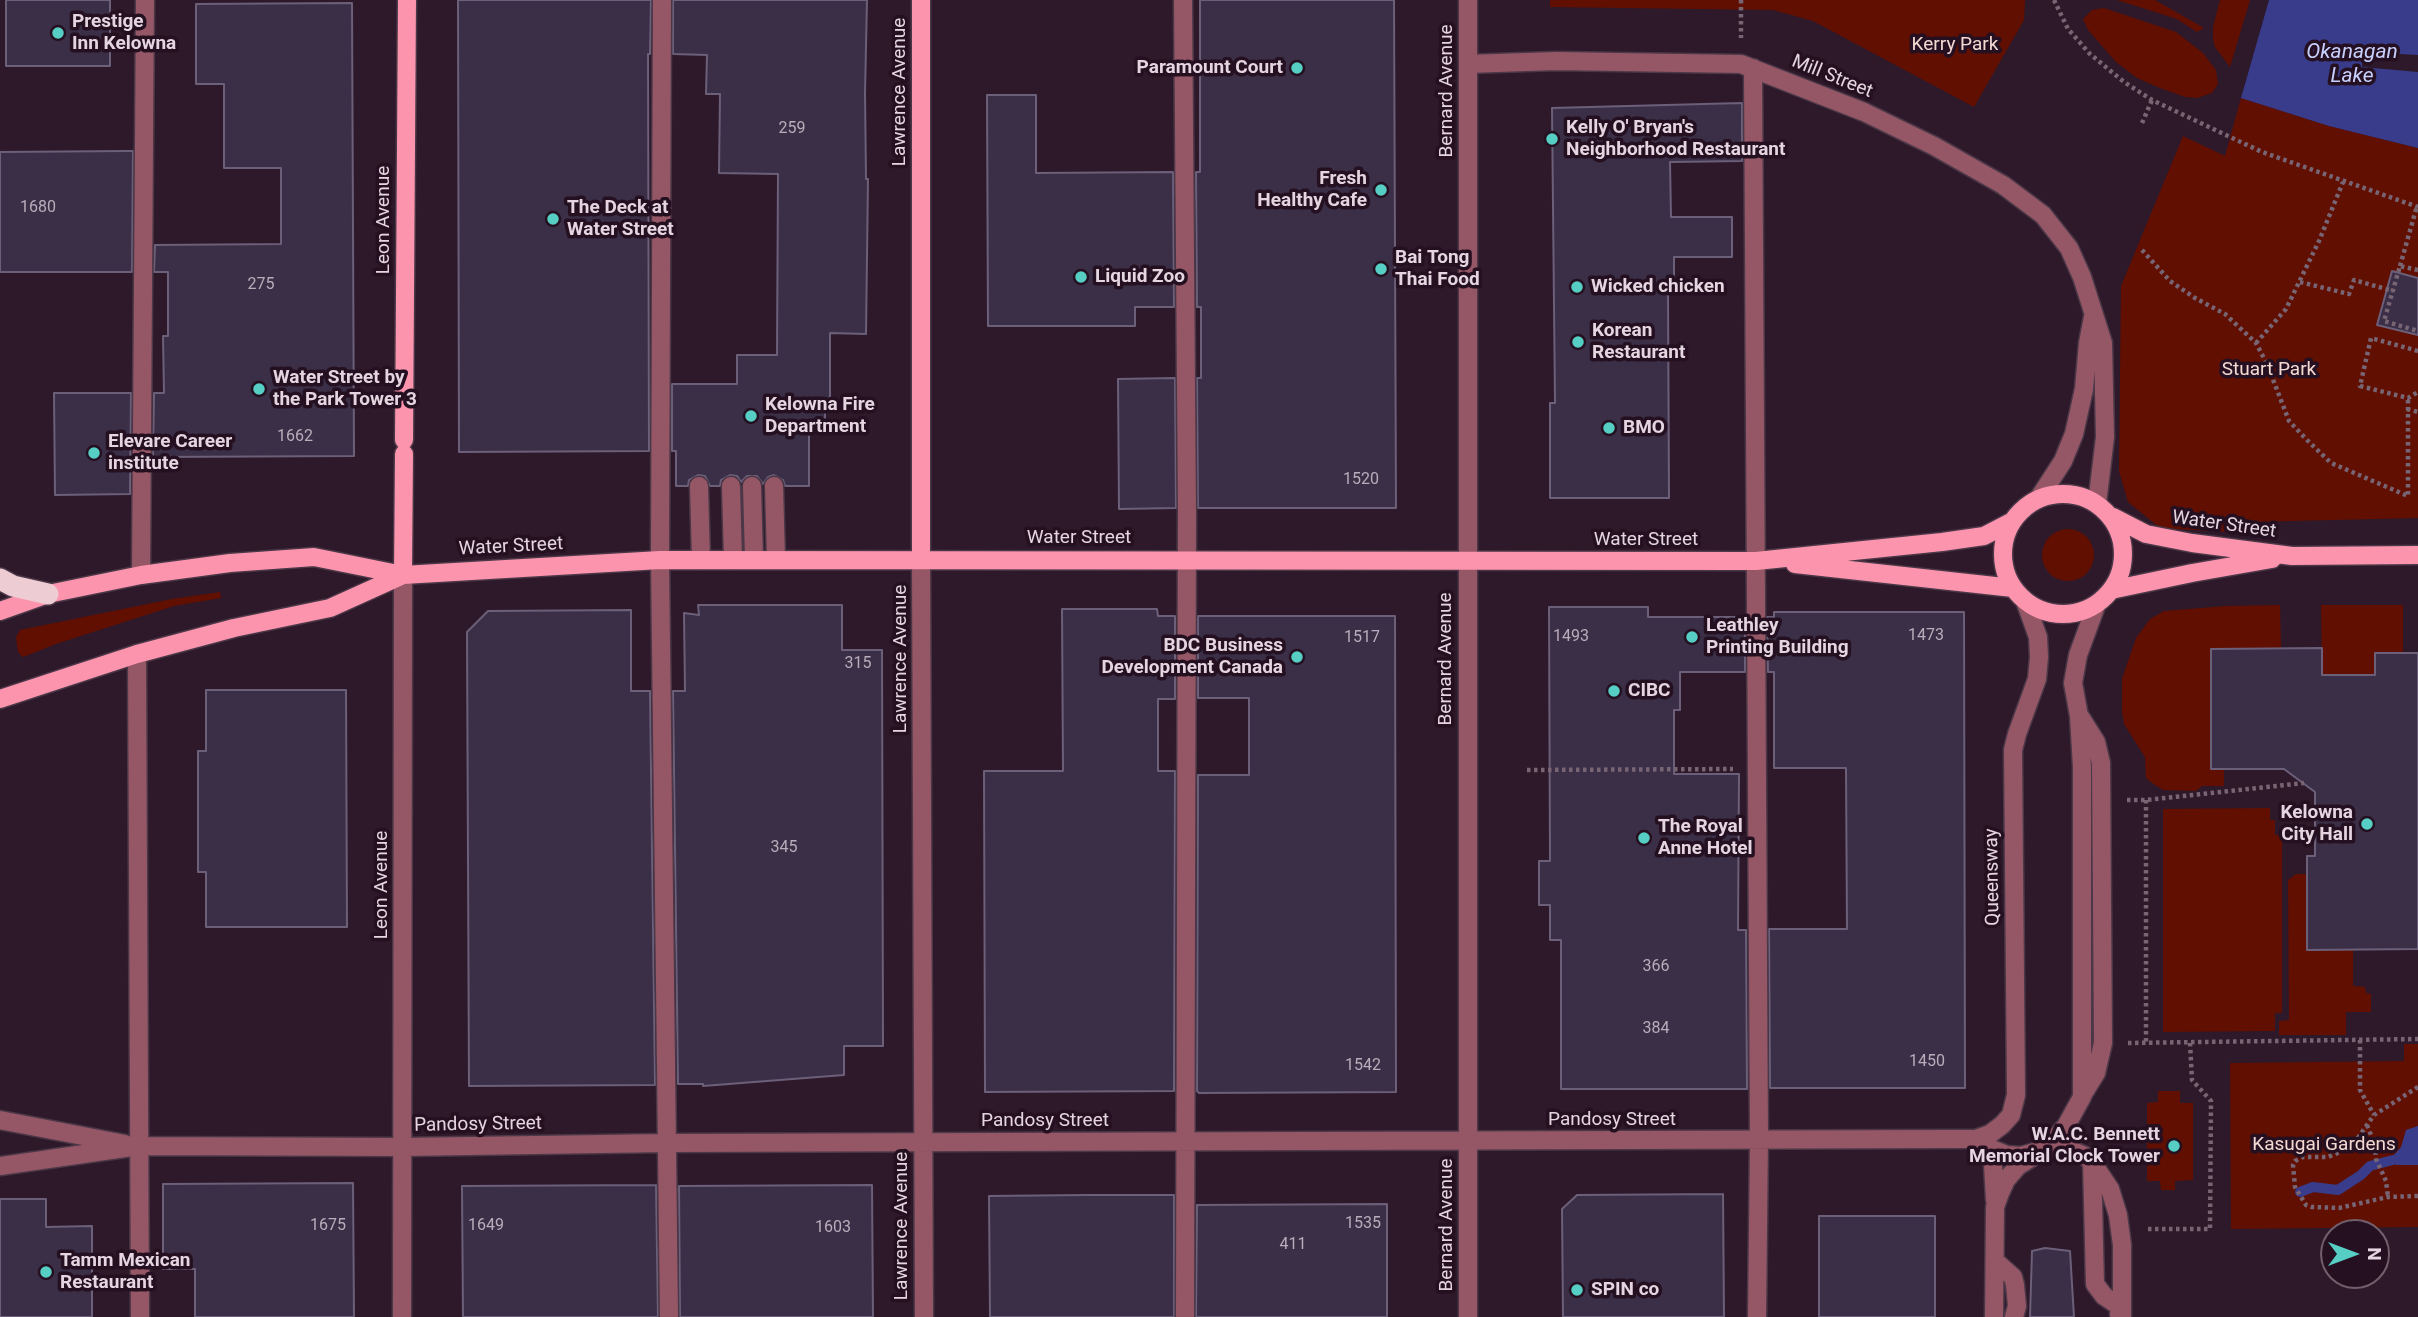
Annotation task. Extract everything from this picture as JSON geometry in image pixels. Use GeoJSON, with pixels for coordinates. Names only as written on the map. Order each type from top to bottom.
{"type":"FeatureCollection","features":[{"type":"Feature","properties":{"kind":"highway"},"geometry":{"type":"LineString","coordinates":[[0,579],[13,586],[48,594]]}},
{"type":"Feature","properties":{"kind":"main road","name":"Leon Avenue"},"geometry":{"type":"LineString","coordinates":[[403,575],[407,0]]}},
{"type":"Feature","properties":{"kind":"main road","name":"Lawrence Avenue"},"geometry":{"type":"LineString","coordinates":[[921,0],[922,559]]}},
{"type":"Feature","properties":{"kind":"main road"},"geometry":{"type":"LineString","coordinates":[[2059,493],[2078,495],[2097,504],[2113,517],[2121,538],[2121,571],[2111,590],[2096,606],[2073,614],[2048,612],[2019,595],[2005,572],[2004,538],[2021,509],[2039,498],[2059,493]]}},
{"type":"Feature","properties":{"kind":"main road","name":"Water Street"},"geometry":{"type":"LineString","coordinates":[[2113,517],[2146,534],[2292,556],[2418,555]]}},
{"type":"Feature","properties":{"kind":"main road","name":"Water Street"},"geometry":{"type":"LineString","coordinates":[[0,611],[48,594],[141,575],[230,563],[314,557],[403,575],[660,560],[754,559],[1756,561],[1983,536],[2011,522]]}},
{"type":"Feature","properties":{"kind":"main road","name":"Water Street"},"geometry":{"type":"LineString","coordinates":[[2111,590],[2292,556]]}},
{"type":"Feature","properties":{"kind":"main road","name":"Water Street"},"geometry":{"type":"LineString","coordinates":[[1756,561],[2019,595]]}},
{"type":"Feature","properties":{"kind":"main road","name":"Water Street"},"geometry":{"type":"LineString","coordinates":[[0,699],[137,654],[234,628],[330,608],[403,575]]}},
{"type":"Feature","properties":{"kind":"street"},"geometry":{"type":"LineString","coordinates":[[141,575],[145,0]]}},
{"type":"Feature","properties":{"kind":"street"},"geometry":{"type":"LineString","coordinates":[[662,0],[660,560],[669,1317]]}},
{"type":"Feature","properties":{"kind":"street"},"geometry":{"type":"LineString","coordinates":[[1183,0],[1186,560],[1185,1317]]}},
{"type":"Feature","properties":{"kind":"street","name":"Bernard Avenue"},"geometry":{"type":"LineString","coordinates":[[1468,0],[1468,1317]]}},
{"type":"Feature","properties":{"kind":"street","name":"Mill Street"},"geometry":{"type":"LineString","coordinates":[[1468,64],[1569,61],[1747,66],[1864,113],[1934,146],[2003,185],[2043,215],[2069,248],[2094,313]]}},
{"type":"Feature","properties":{"kind":"street"},"geometry":{"type":"LineString","coordinates":[[1747,66],[1756,561],[1759,1139],[1757,1317]]}},
{"type":"Feature","properties":{"kind":"street"},"geometry":{"type":"LineString","coordinates":[[2039,498],[2063,461],[2074,434],[2084,388],[2094,313]]}},
{"type":"Feature","properties":{"kind":"street"},"geometry":{"type":"LineString","coordinates":[[2094,313],[2103,343],[2105,437],[2097,504]]}},
{"type":"Feature","properties":{"kind":"street"},"geometry":{"type":"LineString","coordinates":[[699,486],[701,560]]}},
{"type":"Feature","properties":{"kind":"street"},"geometry":{"type":"LineString","coordinates":[[731,486],[733,560]]}},
{"type":"Feature","properties":{"kind":"street"},"geometry":{"type":"LineString","coordinates":[[752,486],[754,559]]}},
{"type":"Feature","properties":{"kind":"street"},"geometry":{"type":"LineString","coordinates":[[774,486],[776,559]]}},
{"type":"Feature","properties":{"kind":"street","name":"Lawrence Avenue"},"geometry":{"type":"LineString","coordinates":[[922,559],[923,1317]]}},
{"type":"Feature","properties":{"kind":"street","name":"Leon Avenue"},"geometry":{"type":"LineString","coordinates":[[402,1317],[403,575]]}},
{"type":"Feature","properties":{"kind":"street","name":"Queensway"},"geometry":{"type":"LineString","coordinates":[[1976,1139],[2001,1125],[2011,1115],[2016,1095],[2013,750],[2037,679],[2039,657],[2038,637],[2019,595]]}},
{"type":"Feature","properties":{"kind":"street"},"geometry":{"type":"LineString","coordinates":[[1995,1207],[2006,1180],[2018,1166],[2045,1150],[2066,1126],[2082,1097],[2082,767],[2079,716],[2073,683],[2078,655],[2096,606]]}},
{"type":"Feature","properties":{"kind":"street"},"geometry":{"type":"LineString","coordinates":[[137,654],[140,1317]]}},
{"type":"Feature","properties":{"kind":"street","name":"Pandosy Street"},"geometry":{"type":"LineString","coordinates":[[0,1120],[139,1146]]}},
{"type":"Feature","properties":{"kind":"street"},"geometry":{"type":"LineString","coordinates":[[1976,1139],[1992,1150],[2007,1155],[2021,1156],[2066,1148],[2092,1162],[2110,1189],[2118,1215],[2122,1245],[2120,1314]]}},
{"type":"Feature","properties":{"kind":"street"},"geometry":{"type":"LineString","coordinates":[[1976,1139],[1988,1151],[1993,1164],[1994,1317]]}},
{"type":"Feature","properties":{"kind":"street","name":"Pandosy Street"},"geometry":{"type":"LineString","coordinates":[[0,1166],[139,1146],[1976,1139]]}},
{"type":"Feature","properties":{"kind":"street"},"geometry":{"type":"LineString","coordinates":[[2092,1162],[2095,1284],[2120,1314]]}},
{"type":"Feature","properties":{"kind":"street"},"geometry":{"type":"LineString","coordinates":[[1994,1261],[2012,1277],[2015,1285],[2017,1306],[2014,1317]]}},
{"type":"Feature","properties":{"kind":"path"},"geometry":{"type":"LineString","coordinates":[[1741,0],[1747,66]]}},
{"type":"Feature","properties":{"kind":"path"},"geometry":{"type":"LineString","coordinates":[[2054,0],[2068,29],[2091,54],[2124,82],[2151,100],[2262,152],[2418,206],[2384,321],[2418,331]]}},
{"type":"Feature","properties":{"kind":"path"},"geometry":{"type":"LineString","coordinates":[[2142,123],[2151,100]]}},
{"type":"Feature","properties":{"kind":"path"},"geometry":{"type":"LineString","coordinates":[[2256,343],[2286,309],[2343,182]]}},
{"type":"Feature","properties":{"kind":"path"},"geometry":{"type":"LineString","coordinates":[[2142,250],[2170,281],[2194,298],[2225,314],[2256,343],[2289,421],[2331,463],[2409,496],[2408,398]]}},
{"type":"Feature","properties":{"kind":"path"},"geometry":{"type":"LineString","coordinates":[[2400,266],[2418,270]]}},
{"type":"Feature","properties":{"kind":"path"},"geometry":{"type":"LineString","coordinates":[[2300,282],[2348,294],[2354,280],[2393,290]]}},
{"type":"Feature","properties":{"kind":"path"},"geometry":{"type":"LineString","coordinates":[[2418,351],[2371,338],[2360,386],[2408,398],[2418,392]]}},
{"type":"Feature","properties":{"kind":"path"},"geometry":{"type":"LineString","coordinates":[[2407,409],[2418,412]]}},
{"type":"Feature","properties":{"kind":"path"},"geometry":{"type":"LineString","coordinates":[[1527,770],[1757,769]]}},
{"type":"Feature","properties":{"kind":"path"},"geometry":{"type":"LineString","coordinates":[[2119,800],[2146,800],[2304,783]]}},
{"type":"Feature","properties":{"kind":"path"},"geometry":{"type":"LineString","coordinates":[[2146,800],[2146,1043],[2418,1039]]}},
{"type":"Feature","properties":{"kind":"path"},"geometry":{"type":"LineString","coordinates":[[2360,1040],[2360,1090],[2374,1115]]}},
{"type":"Feature","properties":{"kind":"path"},"geometry":{"type":"LineString","coordinates":[[2148,1230],[2210,1230],[2211,1101],[2192,1080],[2190,1043]]}},
{"type":"Feature","properties":{"kind":"path"},"geometry":{"type":"LineString","coordinates":[[2418,1087],[2374,1115],[2355,1142],[2336,1155],[2303,1157],[2295,1161],[2293,1181],[2306,1205],[2321,1209],[2339,1208],[2388,1197],[2418,1196]]}},
{"type":"Feature","properties":{"kind":"path"},"geometry":{"type":"LineString","coordinates":[[2367,1125],[2386,1181],[2388,1197]]}},
{"type":"Feature","properties":{"kind":"green space","name":"Kerry Park"},"geometry":{"type":"Polygon","coordinates":[[[1550,0],[2025,0],[2024,20],[1974,107],[1813,21],[1773,10],[1550,7],[1550,0]]]}},
{"type":"Feature","properties":{"kind":"green space"},"geometry":{"type":"Polygon","coordinates":[[[2117,0],[2155,0],[2204,28],[2197,32],[2177,19],[2117,0]]]}},
{"type":"Feature","properties":{"kind":"green space"},"geometry":{"type":"Polygon","coordinates":[[[2220,0],[2250,0],[2230,67],[2215,47],[2213,39],[2213,27],[2220,0]]]}},
{"type":"Feature","properties":{"kind":"green space"},"geometry":{"type":"Polygon","coordinates":[[[2104,8],[2176,32],[2203,53],[2216,70],[2218,84],[2212,93],[2197,98],[2185,97],[2137,78],[2116,62],[2088,30],[2083,19],[2092,10],[2104,8]]]}},
{"type":"Feature","properties":{"kind":"green space","name":"Stuart Park"},"geometry":{"type":"Polygon","coordinates":[[[2241,98],[2329,126],[2418,148],[2418,518],[2249,522],[2229,532],[2160,528],[2128,502],[2119,471],[2121,286],[2183,136],[2225,156],[2241,98]]]}},
{"type":"Feature","properties":{"kind":"green space"},"geometry":{"type":"Polygon","coordinates":[[[2068,529],[2078,531],[2086,537],[2092,545],[2092,565],[2086,573],[2078,579],[2068,581],[2058,579],[2050,573],[2044,565],[2042,555],[2044,545],[2050,537],[2058,531],[2068,529]]]}},
{"type":"Feature","properties":{"kind":"green space"},"geometry":{"type":"Polygon","coordinates":[[[220,592],[221,598],[174,606],[23,657],[18,652],[16,637],[20,630],[220,592]]]}},
{"type":"Feature","properties":{"kind":"green space"},"geometry":{"type":"Polygon","coordinates":[[[2280,605],[2281,649],[2211,650],[2211,769],[2224,769],[2224,786],[2202,786],[2196,791],[2163,790],[2152,783],[2146,778],[2145,757],[2124,724],[2122,712],[2122,679],[2136,638],[2150,619],[2164,611],[2280,605]]]}},
{"type":"Feature","properties":{"kind":"green space"},"geometry":{"type":"Polygon","coordinates":[[[2321,605],[2403,605],[2403,653],[2376,653],[2375,675],[2322,675],[2321,605]]]}},
{"type":"Feature","properties":{"kind":"green space"},"geometry":{"type":"Polygon","coordinates":[[[2270,808],[2270,820],[2275,820],[2275,835],[2282,835],[2282,1013],[2275,1013],[2275,1031],[2163,1032],[2163,809],[2270,808]]]}},
{"type":"Feature","properties":{"kind":"green space"},"geometry":{"type":"Polygon","coordinates":[[[2296,874],[2307,874],[2307,950],[2353,950],[2353,986],[2365,987],[2366,993],[2371,994],[2371,1012],[2346,1012],[2346,1035],[2279,1035],[2279,1021],[2289,1020],[2288,880],[2296,874]]]}},
{"type":"Feature","properties":{"kind":"green space","name":"Kasugai Gardens"},"geometry":{"type":"Polygon","coordinates":[[[2404,1044],[2418,1044],[2418,1227],[2390,1227],[2390,1219],[2320,1219],[2320,1228],[2231,1229],[2230,1063],[2404,1061],[2404,1044]]]}},
{"type":"Feature","properties":{"kind":"green space"},"geometry":{"type":"Polygon","coordinates":[[[2158,1091],[2180,1091],[2180,1103],[2193,1103],[2193,1180],[2175,1181],[2175,1190],[2161,1190],[2160,1181],[2147,1181],[2147,1103],[2158,1102],[2158,1091]]]}},
{"type":"Feature","properties":{"kind":"water","name":"Okanagan Lake"},"geometry":{"type":"Polygon","coordinates":[[[2269,0],[2418,0],[2418,148],[2329,126],[2241,98],[2269,0]]]}},
{"type":"Feature","properties":{"kind":"water"},"geometry":{"type":"Polygon","coordinates":[[[2418,1126],[2418,1165],[2396,1165],[2392,1157],[2401,1147],[2406,1130],[2418,1126]]]}},
{"type":"Feature","properties":{"kind":"pier"},"geometry":{"type":"Polygon","coordinates":[[[2364,52],[2418,55],[2418,72],[2362,67],[2364,52]]]}},
{"type":"Feature","properties":{"kind":"building","name":"Prestige Inn Kelowna"},"geometry":{"type":"Polygon","coordinates":[[[6,0],[110,0],[110,66],[6,66],[6,0]]]}},
{"type":"Feature","properties":{"kind":"building","name":"The Deck at Water Street"},"geometry":{"type":"Polygon","coordinates":[[[458,0],[651,0],[648,54],[649,451],[459,452],[458,0]]]}},
{"type":"Feature","properties":{"kind":"building"},"geometry":{"type":"Polygon","coordinates":[[[673,0],[867,0],[866,334],[830,333],[830,405],[825,405],[825,427],[809,427],[809,486],[785,486],[783,480],[774,475],[768,477],[763,484],[757,476],[747,476],[741,482],[737,476],[730,475],[721,480],[720,486],[710,486],[705,476],[698,475],[689,480],[688,486],[676,486],[676,451],[672,451],[672,384],[737,384],[737,355],[777,355],[778,174],[719,173],[720,94],[706,94],[707,55],[673,54],[673,0]]]}},
{"type":"Feature","properties":{"kind":"building"},"geometry":{"type":"Polygon","coordinates":[[[1200,0],[1394,0],[1396,508],[1198,508],[1197,378],[1201,378],[1201,307],[1197,307],[1196,172],[1200,172],[1200,0]]]}},
{"type":"Feature","properties":{"kind":"building"},"geometry":{"type":"Polygon","coordinates":[[[352,3],[354,456],[153,457],[154,393],[164,393],[163,336],[168,336],[168,272],[154,272],[155,245],[281,244],[281,168],[224,168],[224,84],[196,84],[196,4],[352,3]]]}},
{"type":"Feature","properties":{"kind":"building"},"geometry":{"type":"Polygon","coordinates":[[[987,95],[1036,95],[1036,173],[1173,172],[1174,307],[1135,307],[1135,326],[988,326],[987,95]]]}},
{"type":"Feature","properties":{"kind":"building"},"geometry":{"type":"Polygon","coordinates":[[[1742,103],[1742,161],[1670,162],[1671,217],[1732,217],[1732,257],[1674,257],[1674,294],[1668,294],[1669,498],[1550,498],[1550,403],[1555,403],[1552,108],[1742,103]]]}},
{"type":"Feature","properties":{"kind":"building"},"geometry":{"type":"Polygon","coordinates":[[[133,151],[132,272],[0,272],[0,152],[133,151]]]}},
{"type":"Feature","properties":{"kind":"building"},"geometry":{"type":"Polygon","coordinates":[[[2392,271],[2418,278],[2418,335],[2377,325],[2392,271]]]}},
{"type":"Feature","properties":{"kind":"building"},"geometry":{"type":"Polygon","coordinates":[[[1175,378],[1176,508],[1119,509],[1118,379],[1175,378]]]}},
{"type":"Feature","properties":{"kind":"building"},"geometry":{"type":"Polygon","coordinates":[[[54,393],[131,393],[130,494],[55,495],[54,393]]]}},
{"type":"Feature","properties":{"kind":"building"},"geometry":{"type":"Polygon","coordinates":[[[698,605],[842,605],[842,650],[882,650],[883,1046],[844,1046],[844,1075],[703,1086],[678,1084],[673,691],[685,691],[684,613],[699,615],[698,605]]]}},
{"type":"Feature","properties":{"kind":"building"},"geometry":{"type":"Polygon","coordinates":[[[1549,607],[1648,607],[1648,617],[1745,617],[1745,672],[1680,672],[1680,710],[1674,710],[1674,774],[1739,774],[1738,930],[1746,930],[1747,1089],[1561,1089],[1561,940],[1550,940],[1550,905],[1539,905],[1539,861],[1550,861],[1549,607]]]}},
{"type":"Feature","properties":{"kind":"building"},"geometry":{"type":"Polygon","coordinates":[[[1062,609],[1157,609],[1158,616],[1175,616],[1175,699],[1158,699],[1158,771],[1175,771],[1174,1091],[985,1092],[984,771],[1063,771],[1062,609]]]}},
{"type":"Feature","properties":{"kind":"building"},"geometry":{"type":"Polygon","coordinates":[[[631,610],[631,691],[650,691],[655,1085],[469,1086],[467,632],[488,611],[631,610]]]}},
{"type":"Feature","properties":{"kind":"building"},"geometry":{"type":"Polygon","coordinates":[[[1774,612],[1964,612],[1965,1088],[1770,1088],[1769,929],[1847,929],[1846,768],[1774,768],[1774,672],[1768,672],[1767,617],[1774,617],[1774,612]]]}},
{"type":"Feature","properties":{"kind":"building"},"geometry":{"type":"Polygon","coordinates":[[[1198,616],[1395,616],[1396,1092],[1197,1091],[1198,775],[1249,775],[1249,698],[1198,698],[1198,616]]]}},
{"type":"Feature","properties":{"kind":"building","name":"Kelowna City Hall"},"geometry":{"type":"Polygon","coordinates":[[[2322,648],[2322,675],[2375,675],[2375,653],[2418,653],[2418,949],[2307,950],[2307,856],[2315,856],[2315,792],[2284,769],[2211,769],[2211,649],[2322,648]]]}},
{"type":"Feature","properties":{"kind":"building"},"geometry":{"type":"Polygon","coordinates":[[[206,690],[346,690],[347,927],[206,927],[206,872],[198,872],[198,751],[206,751],[206,690]]]}},
{"type":"Feature","properties":{"kind":"building"},"geometry":{"type":"Polygon","coordinates":[[[353,1183],[354,1317],[195,1317],[195,1269],[163,1269],[163,1184],[353,1183]]]}},
{"type":"Feature","properties":{"kind":"building"},"geometry":{"type":"Polygon","coordinates":[[[656,1185],[658,1317],[463,1317],[462,1186],[656,1185]]]}},
{"type":"Feature","properties":{"kind":"building"},"geometry":{"type":"Polygon","coordinates":[[[872,1185],[873,1317],[680,1317],[679,1186],[872,1185]]]}},
{"type":"Feature","properties":{"kind":"building"},"geometry":{"type":"Polygon","coordinates":[[[1723,1194],[1724,1317],[1563,1317],[1562,1209],[1577,1195],[1723,1194]]]}},
{"type":"Feature","properties":{"kind":"building"},"geometry":{"type":"Polygon","coordinates":[[[1174,1195],[1174,1317],[990,1317],[989,1196],[1174,1195]]]}},
{"type":"Feature","properties":{"kind":"building","name":"Tamm Mexican Restaurant"},"geometry":{"type":"Polygon","coordinates":[[[0,1199],[46,1199],[46,1227],[92,1226],[92,1317],[0,1317],[0,1199]]]}},
{"type":"Feature","properties":{"kind":"building"},"geometry":{"type":"Polygon","coordinates":[[[1387,1204],[1387,1317],[1196,1317],[1197,1205],[1387,1204]]]}},
{"type":"Feature","properties":{"kind":"building"},"geometry":{"type":"Polygon","coordinates":[[[1819,1216],[1935,1216],[1935,1317],[1819,1317],[1819,1216]]]}},
{"type":"Feature","properties":{"kind":"building"},"geometry":{"type":"Polygon","coordinates":[[[2045,1248],[2070,1251],[2074,1317],[2030,1317],[2032,1251],[2045,1248]]]}},
{"type":"Feature","properties":{"kind":"waterway"},"geometry":{"type":"LineString","coordinates":[[2300,1192],[2313,1187],[2338,1190],[2370,1166],[2393,1160]]}},
{"type":"Feature","properties":{"kind":"place","name":"Prestige Inn Kelowna"},"geometry":{"type":"Point","coordinates":[58,33]}},
{"type":"Feature","properties":{"kind":"place","name":"Paramount Court"},"geometry":{"type":"Point","coordinates":[1297,68]}},
{"type":"Feature","properties":{"kind":"place","name":"Kelly O' Bryan's Neighborhood Restaurant"},"geometry":{"type":"Point","coordinates":[1552,139]}},
{"type":"Feature","properties":{"kind":"place","name":"Fresh Healthy Cafe"},"geometry":{"type":"Point","coordinates":[1381,190]}},
{"type":"Feature","properties":{"kind":"place","name":"The Deck at Water Street"},"geometry":{"type":"Point","coordinates":[553,219]}},
{"type":"Feature","properties":{"kind":"place","name":"Bai Tong Thai Food"},"geometry":{"type":"Point","coordinates":[1381,269]}},
{"type":"Feature","properties":{"kind":"place","name":"Liquid Zoo"},"geometry":{"type":"Point","coordinates":[1081,277]}},
{"type":"Feature","properties":{"kind":"place","name":"Wicked chicken"},"geometry":{"type":"Point","coordinates":[1577,287]}},
{"type":"Feature","properties":{"kind":"place","name":"Korean Restaurant"},"geometry":{"type":"Point","coordinates":[1578,342]}},
{"type":"Feature","properties":{"kind":"place","name":"Water Street by the Park Tower 3"},"geometry":{"type":"Point","coordinates":[259,389]}},
{"type":"Feature","properties":{"kind":"place","name":"Kelowna Fire Department"},"geometry":{"type":"Point","coordinates":[751,416]}},
{"type":"Feature","properties":{"kind":"place","name":"BMO"},"geometry":{"type":"Point","coordinates":[1609,428]}},
{"type":"Feature","properties":{"kind":"place","name":"Elevare Career institute"},"geometry":{"type":"Point","coordinates":[94,453]}},
{"type":"Feature","properties":{"kind":"place","name":"Leathley Printing Building"},"geometry":{"type":"Point","coordinates":[1692,637]}},
{"type":"Feature","properties":{"kind":"place","name":"BDC Business Development Canada"},"geometry":{"type":"Point","coordinates":[1297,657]}},
{"type":"Feature","properties":{"kind":"place","name":"CIBC"},"geometry":{"type":"Point","coordinates":[1614,691]}},
{"type":"Feature","properties":{"kind":"place","name":"Kelowna City Hall"},"geometry":{"type":"Point","coordinates":[2367,824]}},
{"type":"Feature","properties":{"kind":"place","name":"The Royal Anne Hotel"},"geometry":{"type":"Point","coordinates":[1644,838]}},
{"type":"Feature","properties":{"kind":"place","name":"W.A.C. Bennett Memorial Clock Tower"},"geometry":{"type":"Point","coordinates":[2174,1146]}},
{"type":"Feature","properties":{"kind":"place","name":"Tamm Mexican Restaurant"},"geometry":{"type":"Point","coordinates":[46,1272]}},
{"type":"Feature","properties":{"kind":"place","name":"SPIN co"},"geometry":{"type":"Point","coordinates":[1577,1290]}}]}
